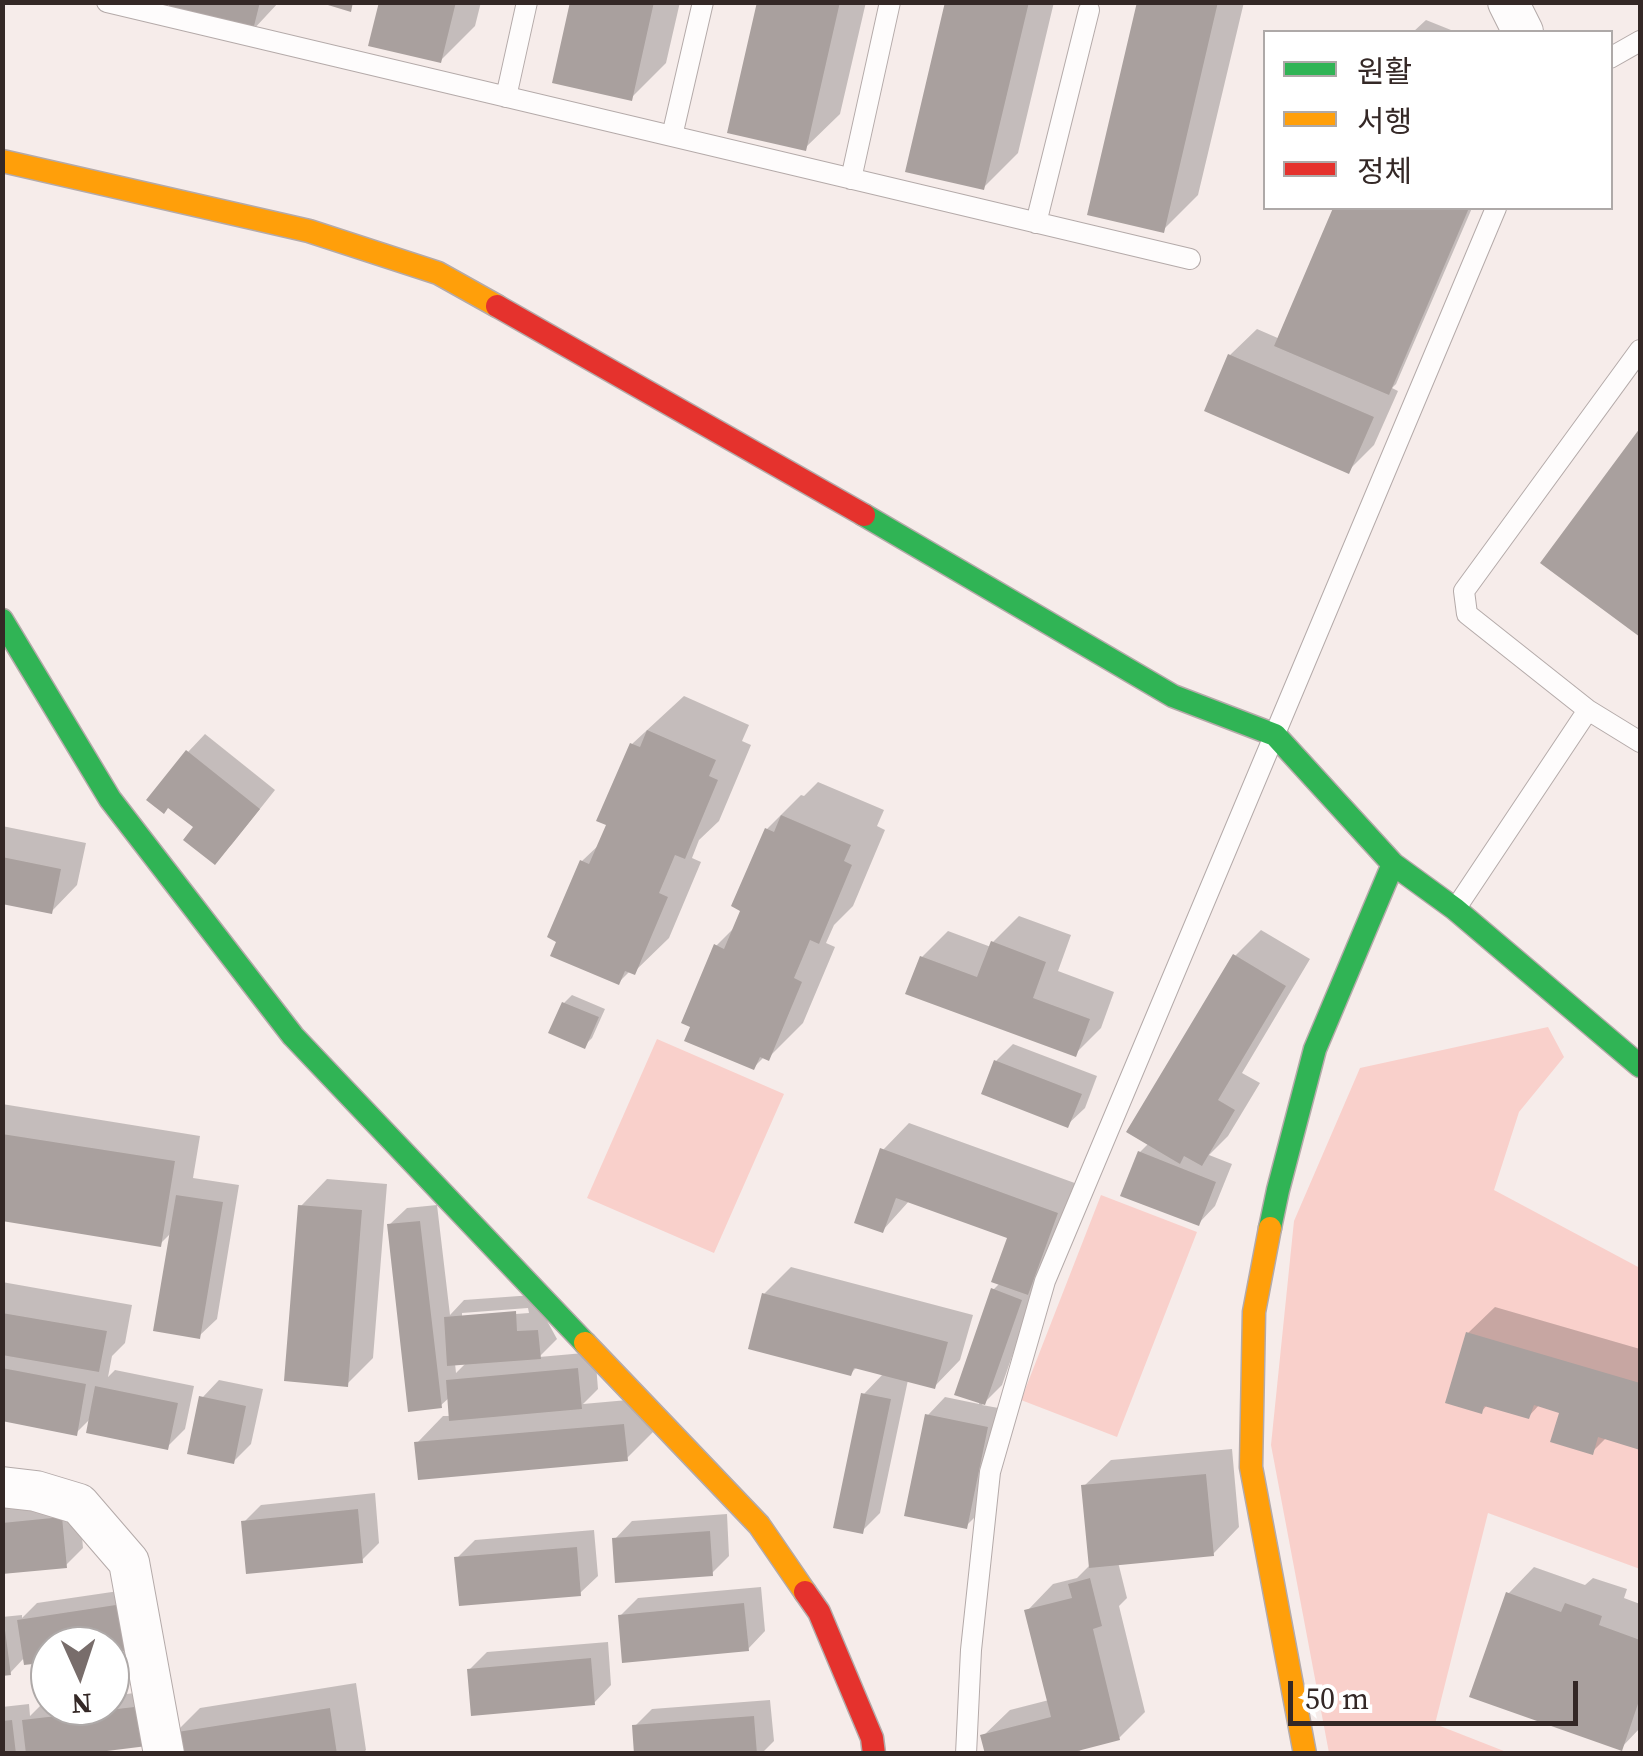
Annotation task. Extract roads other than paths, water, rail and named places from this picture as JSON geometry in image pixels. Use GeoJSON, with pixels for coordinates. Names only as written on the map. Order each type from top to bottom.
{"type":"FeatureCollection","features":[{"type":"Feature","properties":{"kind":"street"},"geometry":{"type":"LineString","coordinates":[[1508,2],[1523,30]]}},
{"type":"Feature","properties":{"kind":"street"},"geometry":{"type":"LineString","coordinates":[[2,161],[308,231],[438,274],[818,488],[1173,696],[1275,735],[1393,864],[1455,909],[1640,1066]]}},
{"type":"Feature","properties":{"kind":"street"},"geometry":{"type":"LineString","coordinates":[[2,620],[110,799],[294,1036],[759,1525],[819,1612],[872,1738],[874,1754]]}},
{"type":"Feature","properties":{"kind":"street"},"geometry":{"type":"LineString","coordinates":[[1304,1754],[1251,1467],[1254,1312],[1278,1190],[1316,1049],[1393,864]]}},
{"type":"Feature","properties":{"kind":"street"},"geometry":{"type":"LineString","coordinates":[[2,1487],[36,1490],[79,1504],[129,1562],[164,1754]]}},
{"type":"Feature","properties":{"kind":"lane"},"geometry":{"type":"LineString","coordinates":[[107,2],[1190,259]]}},
{"type":"Feature","properties":{"kind":"lane"},"geometry":{"type":"LineString","coordinates":[[506,97],[526,2]]}},
{"type":"Feature","properties":{"kind":"lane"},"geometry":{"type":"LineString","coordinates":[[672,136],[704,2]]}},
{"type":"Feature","properties":{"kind":"lane"},"geometry":{"type":"LineString","coordinates":[[851,179],[890,2]]}},
{"type":"Feature","properties":{"kind":"lane"},"geometry":{"type":"LineString","coordinates":[[1036,223],[1089,10]]}},
{"type":"Feature","properties":{"kind":"lane"},"geometry":{"type":"LineString","coordinates":[[1613,56],[1640,42]]}},
{"type":"Feature","properties":{"kind":"lane"},"geometry":{"type":"LineString","coordinates":[[966,1754],[971,1650],[990,1472],[1045,1281],[1495,210]]}},
{"type":"Feature","properties":{"kind":"lane"},"geometry":{"type":"LineString","coordinates":[[1640,350],[1464,591],[1467,614],[1588,710],[1640,742]]}},
{"type":"Feature","properties":{"kind":"lane"},"geometry":{"type":"LineString","coordinates":[[1455,909],[1588,710]]}}]}
